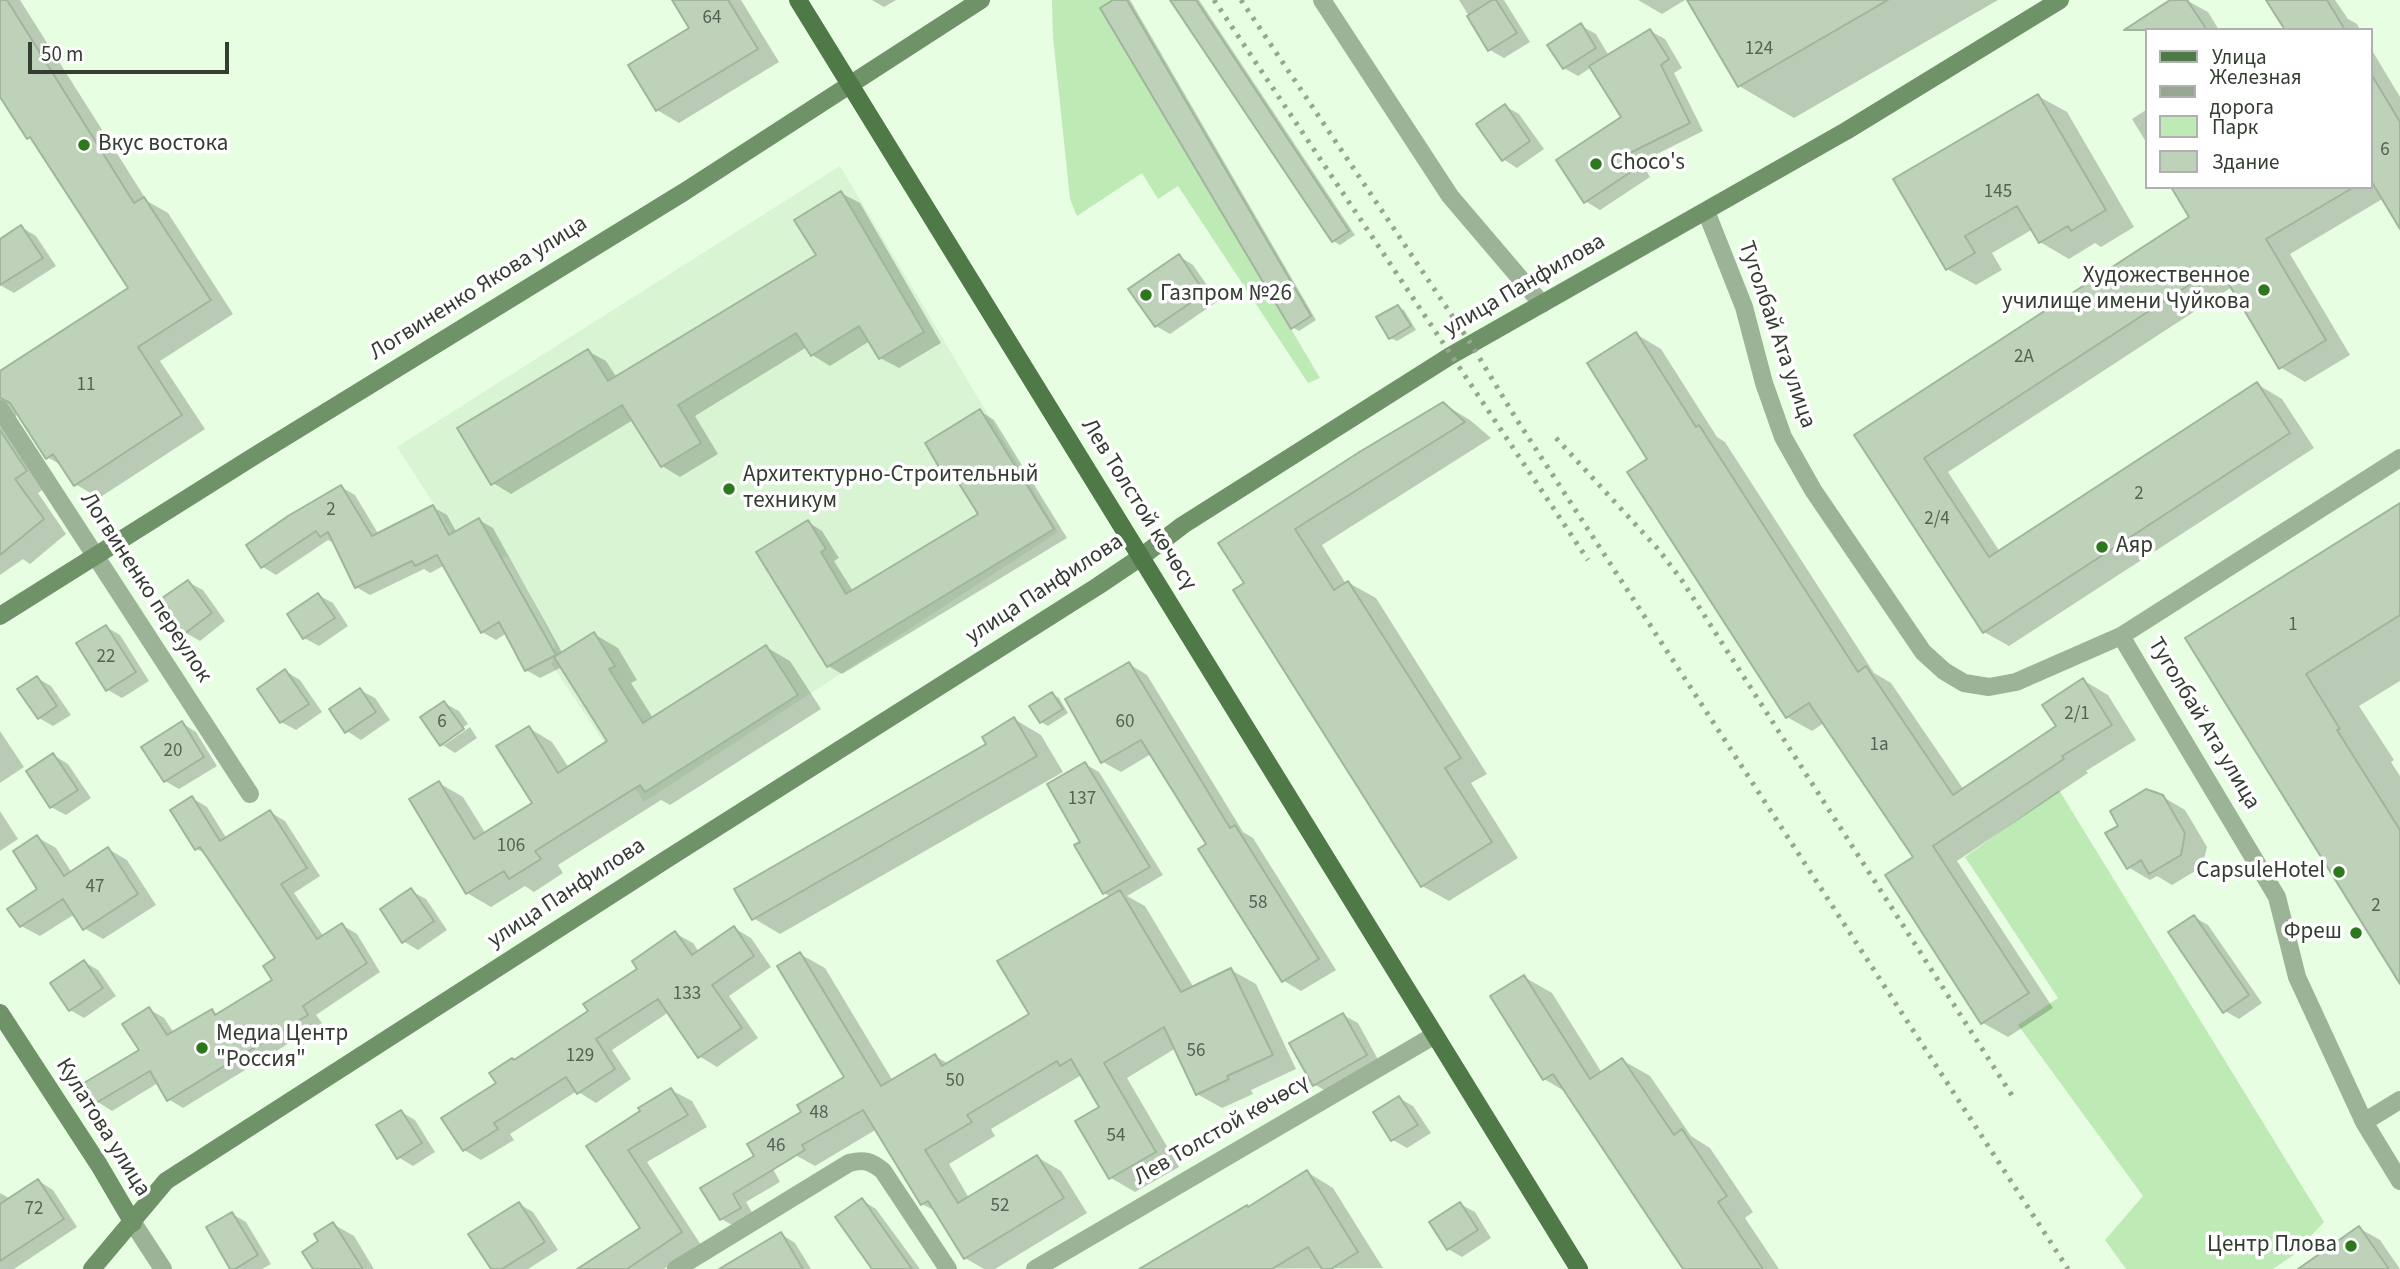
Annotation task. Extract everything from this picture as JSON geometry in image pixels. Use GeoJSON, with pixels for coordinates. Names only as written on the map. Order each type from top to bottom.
{"type":"FeatureCollection","features":[{"type":"Feature","properties":{"kind":"main road","name":"Лев Толстой көчөсү"},"geometry":{"type":"LineString","coordinates":[[798,0],[1580,1269]]}},
{"type":"Feature","properties":{"kind":"street","name":"Логвиненко Якова улица"},"geometry":{"type":"LineString","coordinates":[[0,616],[684,192],[981,0]]}},
{"type":"Feature","properties":{"kind":"street"},"geometry":{"type":"LineString","coordinates":[[1322,0],[1450,196],[1542,304]]}},
{"type":"Feature","properties":{"kind":"street","name":"улица Панфилова"},"geometry":{"type":"LineString","coordinates":[[92,1269],[166,1181],[1141,557],[1183,524],[1450,356],[1846,131],[2060,0]]}},
{"type":"Feature","properties":{"kind":"street","name":"Туголбай Ата улица"},"geometry":{"type":"LineString","coordinates":[[1706,211],[1744,307],[1756,344],[1764,383],[1783,437],[1813,490],[1923,652],[1944,671],[1964,683],[1989,687],[2016,682],[2121,636],[2277,897],[2297,977],[2364,1122],[2399,1176]]}},
{"type":"Feature","properties":{"kind":"street","name":"Логвиненко переулок"},"geometry":{"type":"LineString","coordinates":[[0,409],[250,794]]}},
{"type":"Feature","properties":{"kind":"street"},"geometry":{"type":"LineString","coordinates":[[2121,636],[2400,458]]}},
{"type":"Feature","properties":{"kind":"street","name":"Кулатова улица"},"geometry":{"type":"LineString","coordinates":[[0,1013],[163,1269]]}},
{"type":"Feature","properties":{"kind":"street","name":"Лев Толстой көчөсү"},"geometry":{"type":"LineString","coordinates":[[1035,1269],[1435,1035]]}},
{"type":"Feature","properties":{"kind":"street"},"geometry":{"type":"LineString","coordinates":[[2364,1122],[2400,1100]]}},
{"type":"Feature","properties":{"kind":"street"},"geometry":{"type":"LineString","coordinates":[[676,1269],[849,1163],[860,1160],[872,1162],[883,1171],[948,1269]]}},
{"type":"Feature","properties":{"kind":"shaded area","name":"Архитектурно-Строительный техникум"},"geometry":{"type":"Polygon","coordinates":[[[840,166],[1058,532],[644,802],[552,665],[555,645],[528,590],[507,556],[475,568],[397,447],[840,166]]]}},
{"type":"Feature","properties":{"kind":"green space"},"geometry":{"type":"Polygon","coordinates":[[[1052,0],[1113,0],[1101,8],[1320,378],[1308,383],[1178,186],[1158,199],[1142,173],[1077,216],[1070,199],[1053,37],[1052,0]]]}},
{"type":"Feature","properties":{"kind":"green space"},"geometry":{"type":"Polygon","coordinates":[[[2059,790],[2324,1222],[2292,1256],[2273,1269],[2126,1269],[2105,1240],[2143,1196],[2018,1025],[2058,998],[1965,857],[2059,790]]]}},
{"type":"Feature","properties":{"kind":"building"},"geometry":{"type":"Polygon","coordinates":[[[0,0],[7,0],[134,203],[144,197],[211,300],[138,347],[182,415],[74,486],[53,454],[46,459],[10,403],[0,398],[0,371],[128,288],[30,137],[27,139],[0,97],[0,0]]]}},
{"type":"Feature","properties":{"kind":"building"},"geometry":{"type":"Polygon","coordinates":[[[672,0],[728,0],[758,49],[656,111],[628,65],[689,28],[672,0]]]}},
{"type":"Feature","properties":{"kind":"building"},"geometry":{"type":"Polygon","coordinates":[[[1113,0],[1127,0],[1311,316],[1291,329],[1100,8],[1113,0]]]}},
{"type":"Feature","properties":{"kind":"building"},"geometry":{"type":"Polygon","coordinates":[[[1170,0],[1196,0],[1349,231],[1332,242],[1170,0]]]}},
{"type":"Feature","properties":{"kind":"building"},"geometry":{"type":"Polygon","coordinates":[[[1496,0],[1517,33],[1488,51],[1467,16],[1496,0]]]}},
{"type":"Feature","properties":{"kind":"building"},"geometry":{"type":"Polygon","coordinates":[[[1687,0],[1888,0],[1738,87],[1687,0]]]}},
{"type":"Feature","properties":{"kind":"building"},"geometry":{"type":"Polygon","coordinates":[[[2170,0],[2187,0],[2206,28],[2144,28],[2124,30],[2170,0]]]}},
{"type":"Feature","properties":{"kind":"building"},"geometry":{"type":"Polygon","coordinates":[[[2266,0],[2327,0],[2344,28],[2284,28],[2266,0]]]}},
{"type":"Feature","properties":{"kind":"building"},"geometry":{"type":"Polygon","coordinates":[[[1581,23],[1596,48],[1563,69],[1547,45],[1581,23]]]}},
{"type":"Feature","properties":{"kind":"building"},"geometry":{"type":"Polygon","coordinates":[[[1650,29],[1669,59],[1661,65],[1690,123],[1628,154],[1637,168],[1584,203],[1556,160],[1621,117],[1589,66],[1650,29]]]}},
{"type":"Feature","properties":{"kind":"building"},"geometry":{"type":"Polygon","coordinates":[[[2372,75],[2400,122],[2400,229],[2372,182],[2372,75]]]}},
{"type":"Feature","properties":{"kind":"building"},"geometry":{"type":"Polygon","coordinates":[[[2038,94],[2106,210],[2071,231],[2068,226],[2039,243],[2017,206],[1965,236],[1975,253],[1946,270],[1893,179],[2038,94]]]}},
{"type":"Feature","properties":{"kind":"building"},"geometry":{"type":"Polygon","coordinates":[[[1505,104],[1530,141],[1502,161],[1476,124],[1505,104]]]}},
{"type":"Feature","properties":{"kind":"building"},"geometry":{"type":"Polygon","coordinates":[[[2172,189],[2351,189],[2266,239],[2326,340],[2279,369],[2218,266],[1924,458],[1989,557],[2257,382],[2290,433],[1983,633],[1854,435],[2189,217],[2172,189]]]}},
{"type":"Feature","properties":{"kind":"building"},"geometry":{"type":"Polygon","coordinates":[[[841,191],[924,332],[879,359],[859,326],[811,356],[796,333],[678,405],[701,443],[661,467],[622,405],[491,485],[457,428],[588,349],[608,381],[816,255],[794,220],[841,191]]]}},
{"type":"Feature","properties":{"kind":"building"},"geometry":{"type":"Polygon","coordinates":[[[21,225],[43,258],[0,285],[0,239],[21,225]]]}},
{"type":"Feature","properties":{"kind":"building"},"geometry":{"type":"Polygon","coordinates":[[[1179,254],[1205,293],[1155,327],[1128,289],[1179,254]]]}},
{"type":"Feature","properties":{"kind":"building"},"geometry":{"type":"Polygon","coordinates":[[[1398,305],[1411,326],[1389,339],[1376,317],[1398,305]]]}},
{"type":"Feature","properties":{"kind":"building"},"geometry":{"type":"Polygon","coordinates":[[[1636,332],[1858,672],[1866,666],[1953,795],[2056,726],[2042,705],[2083,678],[2112,725],[2062,756],[2064,759],[1933,846],[2029,993],[1981,1024],[1885,875],[1913,857],[1809,703],[1786,718],[1627,472],[1647,459],[1587,363],[1636,332]]]}},
{"type":"Feature","properties":{"kind":"building"},"geometry":{"type":"Polygon","coordinates":[[[1443,402],[1465,422],[1295,529],[1334,590],[1348,581],[1461,758],[1445,768],[1492,842],[1421,887],[1233,590],[1244,583],[1218,543],[1443,402]]]}},
{"type":"Feature","properties":{"kind":"building"},"geometry":{"type":"Polygon","coordinates":[[[980,409],[1054,529],[827,667],[756,552],[808,520],[826,549],[821,552],[846,594],[978,514],[950,469],[943,474],[925,443],[980,409]]]}},
{"type":"Feature","properties":{"kind":"building"},"geometry":{"type":"Polygon","coordinates":[[[0,430],[27,471],[15,479],[44,519],[0,555],[0,430]]]}},
{"type":"Feature","properties":{"kind":"building"},"geometry":{"type":"Polygon","coordinates":[[[341,485],[372,536],[433,505],[449,535],[479,518],[556,655],[525,671],[499,622],[481,633],[437,555],[415,566],[412,561],[355,588],[328,532],[320,537],[316,531],[261,568],[246,545],[341,485]]]}},
{"type":"Feature","properties":{"kind":"building"},"geometry":{"type":"Polygon","coordinates":[[[2400,503],[2400,615],[2306,674],[2340,729],[2337,730],[2400,830],[2400,984],[2185,638],[2400,503]]]}},
{"type":"Feature","properties":{"kind":"building"},"geometry":{"type":"Polygon","coordinates":[[[188,580],[212,613],[184,634],[162,598],[188,580]]]}},
{"type":"Feature","properties":{"kind":"building"},"geometry":{"type":"Polygon","coordinates":[[[318,593],[335,618],[303,639],[287,614],[318,593]]]}},
{"type":"Feature","properties":{"kind":"building"},"geometry":{"type":"Polygon","coordinates":[[[106,625],[136,672],[106,691],[76,643],[106,625]]]}},
{"type":"Feature","properties":{"kind":"building"},"geometry":{"type":"Polygon","coordinates":[[[594,632],[615,666],[609,669],[643,723],[766,645],[798,695],[645,792],[640,785],[535,851],[541,859],[509,879],[504,871],[466,894],[409,799],[439,781],[474,839],[532,803],[496,746],[529,726],[558,773],[607,741],[554,657],[594,632]]]}},
{"type":"Feature","properties":{"kind":"building"},"geometry":{"type":"Polygon","coordinates":[[[1129,662],[1230,828],[1235,825],[1319,959],[1282,982],[1198,849],[1206,844],[1141,740],[1101,763],[1065,699],[1129,662]]]}},
{"type":"Feature","properties":{"kind":"building"},"geometry":{"type":"Polygon","coordinates":[[[285,669],[309,704],[280,723],[257,689],[285,669]]]}},
{"type":"Feature","properties":{"kind":"building"},"geometry":{"type":"Polygon","coordinates":[[[37,676],[57,706],[38,719],[17,689],[37,676]]]}},
{"type":"Feature","properties":{"kind":"building"},"geometry":{"type":"Polygon","coordinates":[[[360,688],[376,712],[345,733],[329,709],[360,688]]]}},
{"type":"Feature","properties":{"kind":"building"},"geometry":{"type":"Polygon","coordinates":[[[1052,692],[1063,709],[1040,723],[1029,706],[1052,692]]]}},
{"type":"Feature","properties":{"kind":"building"},"geometry":{"type":"Polygon","coordinates":[[[444,701],[464,729],[440,746],[420,717],[444,701]]]}},
{"type":"Feature","properties":{"kind":"building"},"geometry":{"type":"Polygon","coordinates":[[[1014,717],[1037,756],[752,920],[734,889],[986,744],[982,737],[1014,717]]]}},
{"type":"Feature","properties":{"kind":"building"},"geometry":{"type":"Polygon","coordinates":[[[182,721],[204,757],[164,782],[141,747],[182,721]]]}},
{"type":"Feature","properties":{"kind":"building"},"geometry":{"type":"Polygon","coordinates":[[[53,753],[78,790],[50,808],[26,771],[53,753]]]}},
{"type":"Feature","properties":{"kind":"building"},"geometry":{"type":"Polygon","coordinates":[[[1085,762],[1150,867],[1103,894],[1074,845],[1080,842],[1047,784],[1085,762]]]}},
{"type":"Feature","properties":{"kind":"building"},"geometry":{"type":"Polygon","coordinates":[[[2146,789],[2163,795],[2185,833],[2181,855],[2149,874],[2141,860],[2127,869],[2105,833],[2118,826],[2110,811],[2146,789]]]}},
{"type":"Feature","properties":{"kind":"building"},"geometry":{"type":"Polygon","coordinates":[[[192,796],[220,841],[270,810],[307,868],[281,884],[317,939],[342,923],[367,963],[303,1006],[308,1015],[167,1101],[150,1071],[96,1103],[84,1083],[139,1050],[122,1024],[149,1007],[167,1035],[212,1009],[215,1015],[272,980],[263,966],[275,958],[200,847],[195,850],[170,810],[192,796]]]}},
{"type":"Feature","properties":{"kind":"building"},"geometry":{"type":"Polygon","coordinates":[[[37,835],[64,876],[108,847],[138,894],[83,930],[63,899],[20,927],[7,909],[37,889],[13,851],[37,835]]]}},
{"type":"Feature","properties":{"kind":"building"},"geometry":{"type":"Polygon","coordinates":[[[411,888],[434,921],[402,943],[380,909],[411,888]]]}},
{"type":"Feature","properties":{"kind":"building"},"geometry":{"type":"Polygon","coordinates":[[[1120,890],[1181,992],[1231,968],[1273,1055],[1227,1076],[1229,1079],[1196,1095],[1164,1027],[1104,1063],[1156,1152],[1109,1179],[1075,1121],[1099,1107],[1071,1059],[1060,1066],[1057,1061],[967,1115],[972,1122],[925,1150],[958,1203],[1037,1155],[1064,1198],[964,1259],[928,1201],[921,1205],[863,1110],[802,1145],[805,1150],[733,1194],[741,1208],[720,1220],[700,1188],[754,1156],[747,1144],[801,1112],[797,1105],[844,1077],[777,966],[800,952],[881,1086],[935,1054],[942,1066],[1029,1014],[997,961],[1120,890]]]}},
{"type":"Feature","properties":{"kind":"building"},"geometry":{"type":"Polygon","coordinates":[[[2194,915],[2249,995],[2223,1013],[2168,932],[2194,915]]]}},
{"type":"Feature","properties":{"kind":"building"},"geometry":{"type":"Polygon","coordinates":[[[734,926],[754,956],[712,985],[742,1028],[698,1058],[658,999],[596,1039],[615,1069],[577,1094],[566,1077],[494,1123],[498,1129],[463,1151],[441,1118],[496,1083],[489,1073],[512,1058],[514,1060],[588,1011],[583,1004],[637,969],[632,961],[675,931],[692,955],[734,926]]]}},
{"type":"Feature","properties":{"kind":"building"},"geometry":{"type":"Polygon","coordinates":[[[84,960],[103,988],[69,1011],[50,983],[84,960]]]}},
{"type":"Feature","properties":{"kind":"building"},"geometry":{"type":"Polygon","coordinates":[[[1524,975],[1590,1079],[1622,1058],[1674,1135],[1682,1129],[1727,1196],[1718,1202],[1763,1269],[1683,1269],[1553,1074],[1543,1080],[1490,996],[1524,975]]]}},
{"type":"Feature","properties":{"kind":"building"},"geometry":{"type":"Polygon","coordinates":[[[1343,1013],[1367,1055],[1313,1086],[1289,1043],[1343,1013]]]}},
{"type":"Feature","properties":{"kind":"building"},"geometry":{"type":"Polygon","coordinates":[[[671,1088],[688,1115],[628,1150],[682,1232],[627,1269],[577,1269],[640,1228],[586,1146],[671,1088]]]}},
{"type":"Feature","properties":{"kind":"building"},"geometry":{"type":"Polygon","coordinates":[[[1399,1096],[1418,1125],[1391,1141],[1373,1112],[1399,1096]]]}},
{"type":"Feature","properties":{"kind":"building"},"geometry":{"type":"Polygon","coordinates":[[[401,1110],[422,1143],[397,1159],[376,1125],[401,1110]]]}},
{"type":"Feature","properties":{"kind":"building"},"geometry":{"type":"Polygon","coordinates":[[[1307,1170],[1358,1252],[1331,1269],[1322,1269],[1308,1247],[1272,1269],[1139,1269],[1247,1205],[1248,1207],[1307,1170]]]}},
{"type":"Feature","properties":{"kind":"building"},"geometry":{"type":"Polygon","coordinates":[[[38,1179],[64,1219],[0,1261],[0,1204],[38,1179]]]}},
{"type":"Feature","properties":{"kind":"building"},"geometry":{"type":"Polygon","coordinates":[[[862,1198],[912,1269],[872,1269],[835,1217],[862,1198]]]}},
{"type":"Feature","properties":{"kind":"building"},"geometry":{"type":"Polygon","coordinates":[[[519,1202],[545,1242],[502,1269],[491,1269],[468,1234],[519,1202]]]}},
{"type":"Feature","properties":{"kind":"building"},"geometry":{"type":"Polygon","coordinates":[[[1460,1202],[1478,1230],[1447,1250],[1429,1222],[1460,1202]]]}},
{"type":"Feature","properties":{"kind":"building"},"geometry":{"type":"Polygon","coordinates":[[[232,1212],[258,1255],[235,1269],[230,1269],[206,1227],[232,1212]]]}},
{"type":"Feature","properties":{"kind":"building"},"geometry":{"type":"Polygon","coordinates":[[[333,1222],[363,1269],[313,1269],[302,1252],[318,1241],[314,1234],[333,1222]]]}},
{"type":"Feature","properties":{"kind":"building","name":"Центр Плова"},"geometry":{"type":"Polygon","coordinates":[[[2359,1226],[2389,1269],[2298,1269],[2359,1226]]]}},
{"type":"Feature","properties":{"kind":"building"},"geometry":{"type":"Polygon","coordinates":[[[781,1232],[803,1269],[719,1269],[781,1232]]]}},
{"type":"Feature","properties":{"kind":"railway"},"geometry":{"type":"LineString","coordinates":[[1214,0],[1588,560]]}},
{"type":"Feature","properties":{"kind":"railway"},"geometry":{"type":"LineString","coordinates":[[1241,0],[1471,344],[1517,420],[2068,1269]]}},
{"type":"Feature","properties":{"kind":"railway"},"geometry":{"type":"LineString","coordinates":[[1556,438],[1658,549],[1681,579],[2013,1097]]}},
{"type":"Feature","properties":{"kind":"place","name":"Вкус востока"},"geometry":{"type":"Point","coordinates":[84,145]}},
{"type":"Feature","properties":{"kind":"place","name":"Choco's"},"geometry":{"type":"Point","coordinates":[1596,164]}},
{"type":"Feature","properties":{"kind":"place","name":"Художественное училище имени Чуйкова"},"geometry":{"type":"Point","coordinates":[2264,290]}},
{"type":"Feature","properties":{"kind":"place","name":"Газпром №26"},"geometry":{"type":"Point","coordinates":[1146,295]}},
{"type":"Feature","properties":{"kind":"place","name":"Архитектурно-Строительный техникум"},"geometry":{"type":"Point","coordinates":[729,489]}},
{"type":"Feature","properties":{"kind":"place","name":"Аяр"},"geometry":{"type":"Point","coordinates":[2102,547]}},
{"type":"Feature","properties":{"kind":"place","name":"CapsuleHotel"},"geometry":{"type":"Point","coordinates":[2339,872]}},
{"type":"Feature","properties":{"kind":"place","name":"Фреш"},"geometry":{"type":"Point","coordinates":[2356,933]}},
{"type":"Feature","properties":{"kind":"place","name":"Медиа Центр \"Россия\""},"geometry":{"type":"Point","coordinates":[202,1048]}},
{"type":"Feature","properties":{"kind":"place","name":"Центр Плова"},"geometry":{"type":"Point","coordinates":[2351,1246]}}]}
